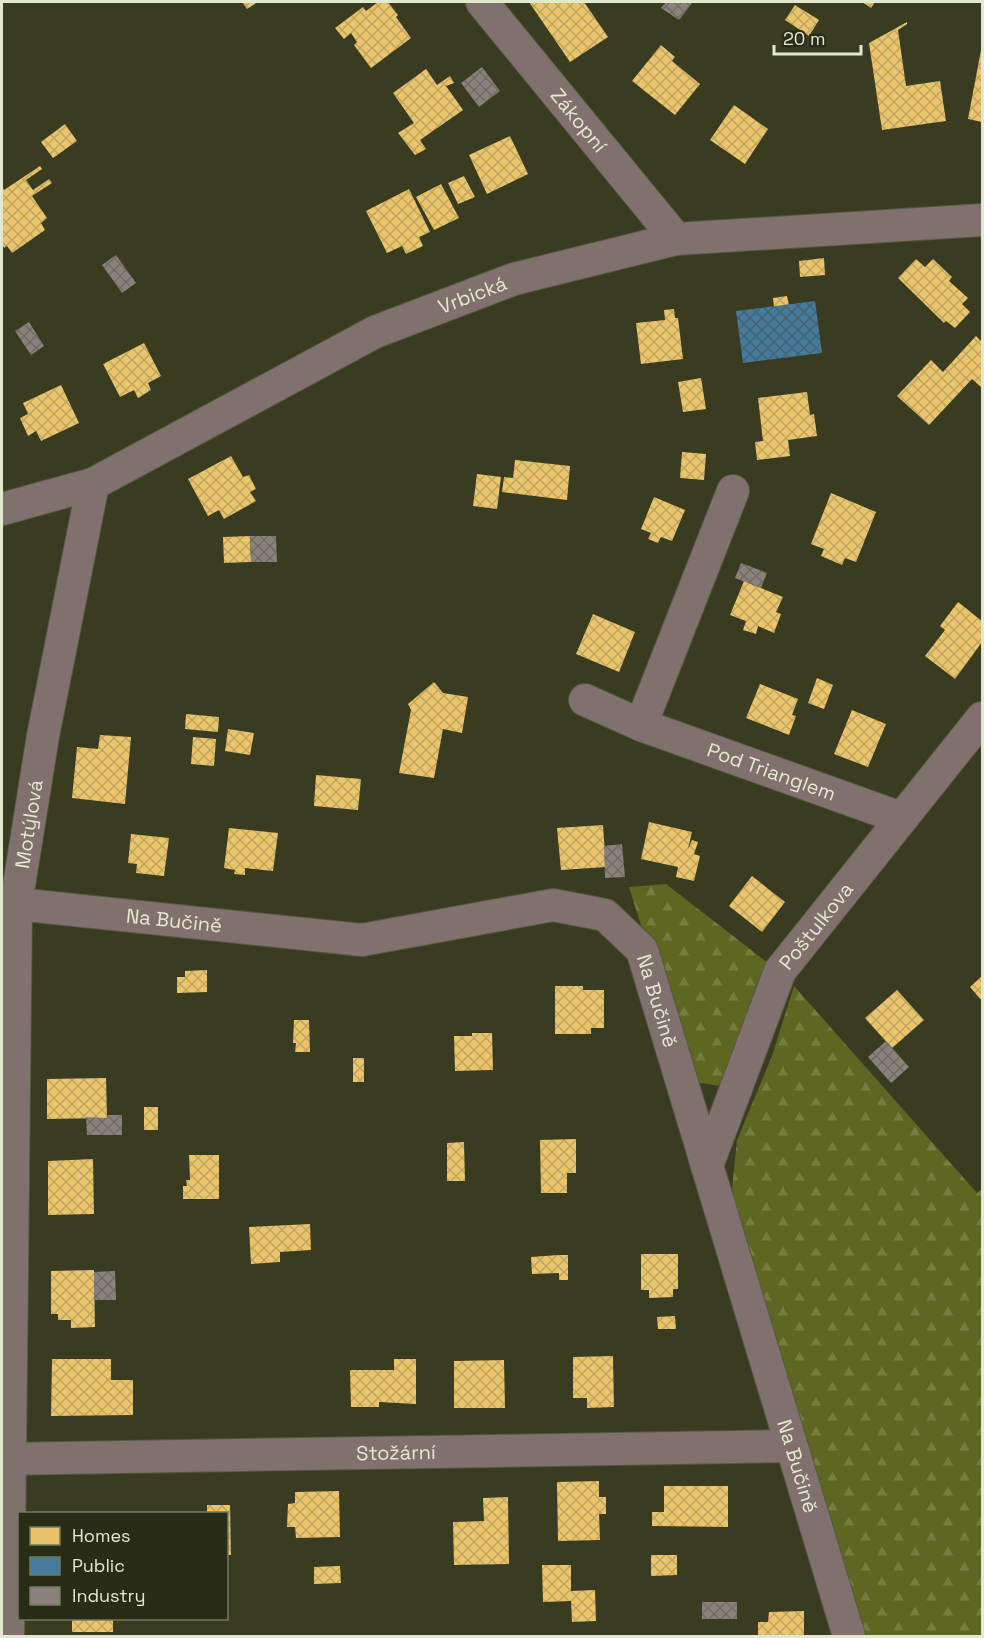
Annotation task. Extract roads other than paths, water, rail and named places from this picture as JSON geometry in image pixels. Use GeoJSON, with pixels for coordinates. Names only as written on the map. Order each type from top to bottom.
{"type":"FeatureCollection","features":[{"type":"Feature","properties":{"kind":"street","name":"Zákopní"},"geometry":{"type":"LineString","coordinates":[[482,2],[676,239]]}},
{"type":"Feature","properties":{"kind":"street","name":"Vrbická"},"geometry":{"type":"LineString","coordinates":[[2,509],[93,484],[375,332],[514,279],[676,239],[982,220]]}},
{"type":"Feature","properties":{"kind":"street","name":"Motýlová"},"geometry":{"type":"LineString","coordinates":[[8,1636],[6,1459],[16,904],[43,736],[93,484]]}},
{"type":"Feature","properties":{"kind":"street"},"geometry":{"type":"LineString","coordinates":[[641,725],[733,491]]}},
{"type":"Feature","properties":{"kind":"street","name":"Pod Trianglem"},"geometry":{"type":"LineString","coordinates":[[585,700],[641,725],[901,818]]}},
{"type":"Feature","properties":{"kind":"street","name":"Poštulkova"},"geometry":{"type":"LineString","coordinates":[[706,1166],[780,971],[982,718]]}},
{"type":"Feature","properties":{"kind":"street","name":"Na Bučině"},"geometry":{"type":"LineString","coordinates":[[16,904],[362,940],[554,905],[604,915],[642,950],[849,1636]]}},
{"type":"Feature","properties":{"kind":"street","name":"Stožární"},"geometry":{"type":"LineString","coordinates":[[6,1459],[791,1446]]}}]}
